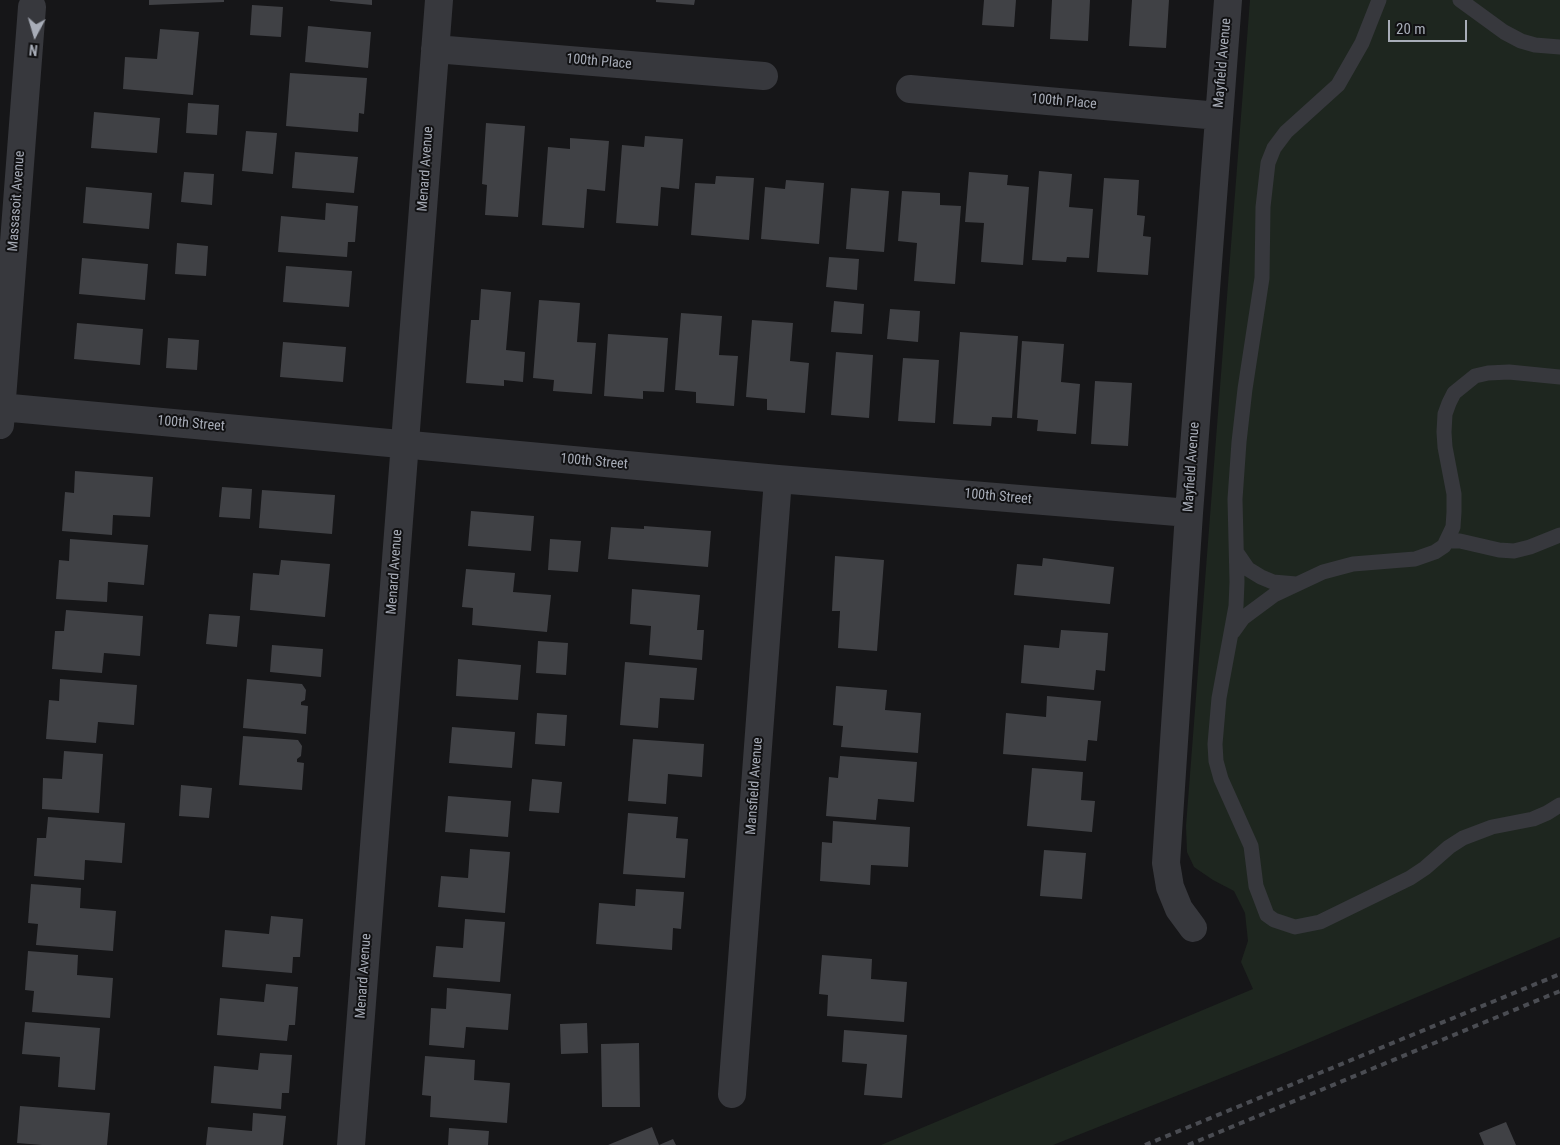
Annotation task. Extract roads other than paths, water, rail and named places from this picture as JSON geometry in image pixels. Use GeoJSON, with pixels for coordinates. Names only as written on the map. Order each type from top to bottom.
{"type":"FeatureCollection","features":[{"type":"Feature","properties":{"kind":"street","name":"Menard Avenue"},"geometry":{"type":"LineString","coordinates":[[351,1145],[439,0]]}},
{"type":"Feature","properties":{"kind":"street","name":"Mayfield Avenue"},"geometry":{"type":"LineString","coordinates":[[1193,928],[1179,909],[1170,887],[1166,863],[1189,513],[1228,0]]}},
{"type":"Feature","properties":{"kind":"street","name":"Massasoit Avenue"},"geometry":{"type":"LineString","coordinates":[[0,413],[32,7]]}},
{"type":"Feature","properties":{"kind":"street","name":"100th Place"},"geometry":{"type":"LineString","coordinates":[[435,49],[764,76]]}},
{"type":"Feature","properties":{"kind":"street","name":"100th Place"},"geometry":{"type":"LineString","coordinates":[[910,89],[1219,116]]}},
{"type":"Feature","properties":{"kind":"street","name":"100th Street"},"geometry":{"type":"LineString","coordinates":[[0,413],[404,443],[778,479],[1189,513]]}},
{"type":"Feature","properties":{"kind":"street","name":"Mansfield Avenue"},"geometry":{"type":"LineString","coordinates":[[732,1094],[778,479]]}},
{"type":"Feature","properties":{"kind":"lane"},"geometry":{"type":"LineString","coordinates":[[1379,0],[1362,43],[1338,85],[1286,132],[1274,148],[1268,164],[1263,207],[1262,278],[1245,389],[1240,442],[1236,499],[1237,582],[1232,633],[1219,698],[1216,724],[1216,761],[1221,779],[1251,846],[1256,886],[1267,914],[1274,920],[1295,927],[1320,922],[1410,878],[1462,838],[1492,827],[1533,819],[1560,805]]}},
{"type":"Feature","properties":{"kind":"lane"},"geometry":{"type":"LineString","coordinates":[[1460,0],[1504,32],[1521,41],[1535,45],[1560,46]]}},
{"type":"Feature","properties":{"kind":"lane"},"geometry":{"type":"LineString","coordinates":[[1232,633],[1243,618],[1258,606],[1274,595],[1296,584],[1339,567],[1353,564],[1425,557],[1444,546],[1453,527],[1454,494],[1444,432],[1445,414],[1454,393],[1475,376],[1488,373],[1509,372],[1560,377]]}},
{"type":"Feature","properties":{"kind":"lane"},"geometry":{"type":"LineString","coordinates":[[1448,540],[1514,551],[1560,535]]}},
{"type":"Feature","properties":{"kind":"lane"},"geometry":{"type":"LineString","coordinates":[[1237,553],[1248,569],[1261,577],[1273,582],[1296,584]]}},
{"type":"Feature","properties":{"kind":"railway"},"geometry":{"type":"LineString","coordinates":[[1145,1145],[1560,974]]}},
{"type":"Feature","properties":{"kind":"railway"},"geometry":{"type":"LineString","coordinates":[[1188,1145],[1560,991]]}}]}
